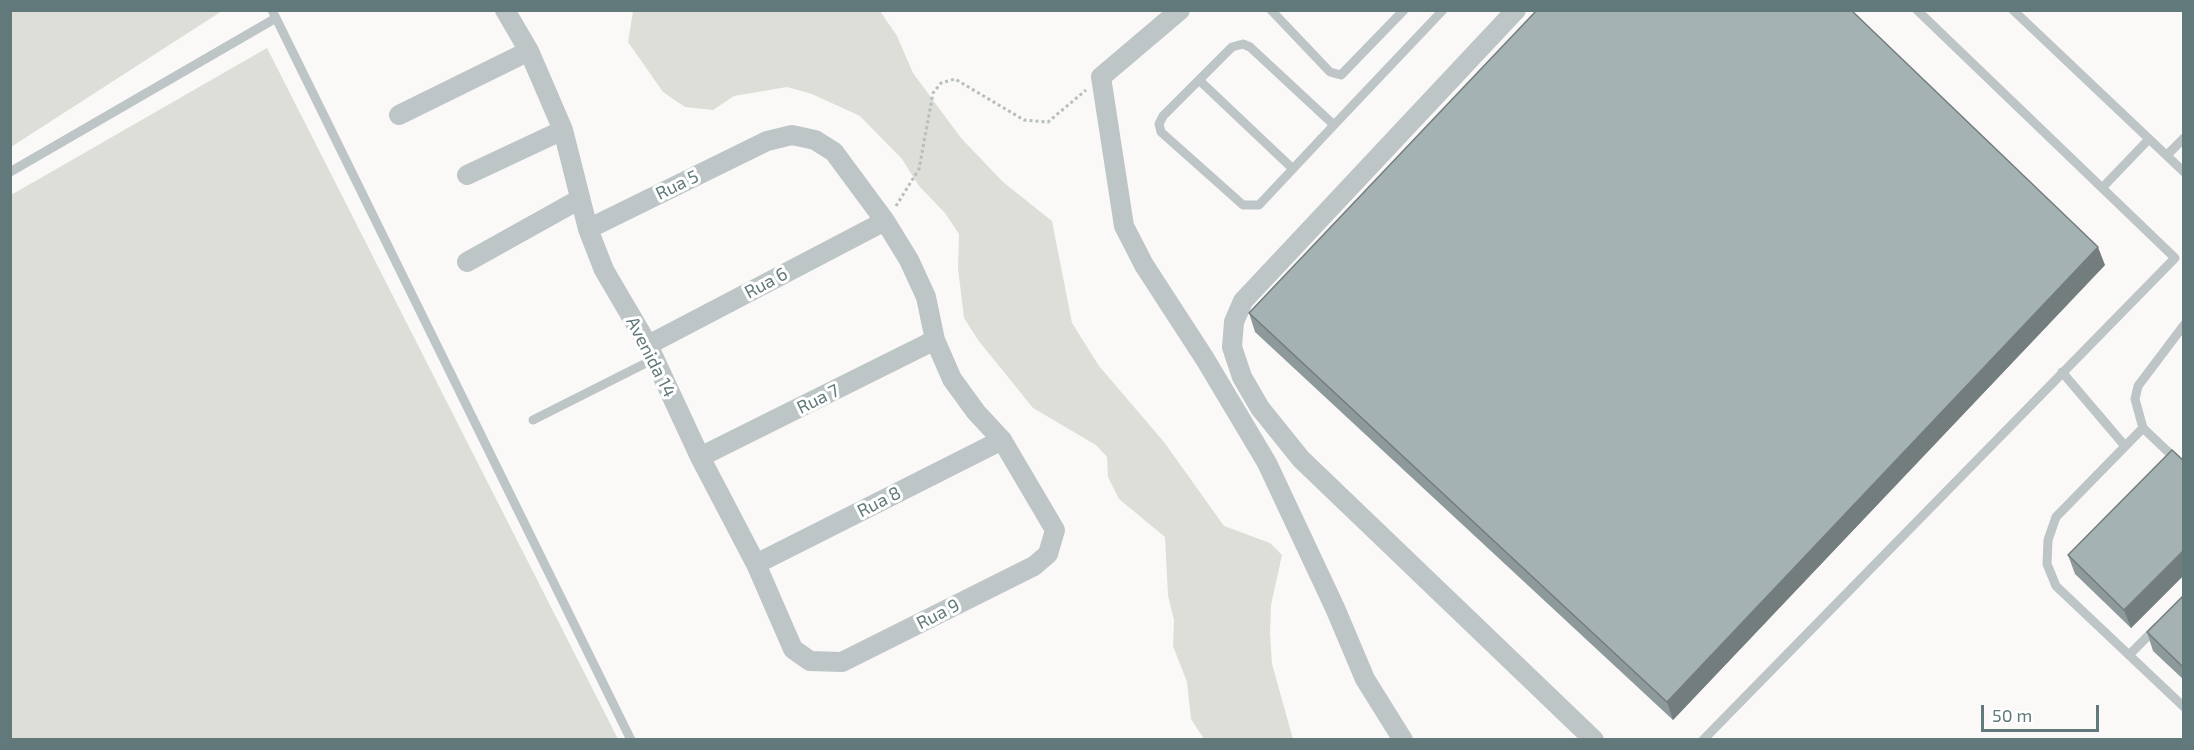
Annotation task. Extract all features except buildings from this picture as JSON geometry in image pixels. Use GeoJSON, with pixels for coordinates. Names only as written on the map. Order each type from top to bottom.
{"type":"FeatureCollection","features":[{"type":"Feature","properties":{"kind":"street","name":"Avenida 14"},"geometry":{"type":"LineString","coordinates":[[505,10],[529,51],[562,130],[588,229],[604,270],[651,352],[700,457],[756,564],[794,649],[810,661],[842,662]]}},
{"type":"Feature","properties":{"kind":"street"},"geometry":{"type":"LineString","coordinates":[[1180,10],[1101,77],[1124,226],[1144,265],[1205,359],[1267,464],[1335,608],[1365,679],[1403,740]]}},
{"type":"Feature","properties":{"kind":"street"},"geometry":{"type":"LineString","coordinates":[[1516,10],[1243,301],[1234,322],[1232,347],[1242,377],[1260,408],[1301,459],[1594,740]]}},
{"type":"Feature","properties":{"kind":"street"},"geometry":{"type":"LineString","coordinates":[[399,115],[529,51]]}},
{"type":"Feature","properties":{"kind":"street"},"geometry":{"type":"LineString","coordinates":[[467,175],[562,130]]}},
{"type":"Feature","properties":{"kind":"street","name":"Rua 5"},"geometry":{"type":"LineString","coordinates":[[588,229],[767,141],[792,135],[815,140],[834,152],[885,221],[909,260],[926,297],[935,340],[952,379],[975,412],[1002,440],[1055,530],[1048,554],[1034,566]]}},
{"type":"Feature","properties":{"kind":"street"},"geometry":{"type":"LineString","coordinates":[[466,262],[580,199]]}},
{"type":"Feature","properties":{"kind":"street","name":"Rua 6"},"geometry":{"type":"LineString","coordinates":[[651,352],[885,221]]}},
{"type":"Feature","properties":{"kind":"street","name":"Rua 7"},"geometry":{"type":"LineString","coordinates":[[700,457],[935,340]]}},
{"type":"Feature","properties":{"kind":"street","name":"Rua 8"},"geometry":{"type":"LineString","coordinates":[[756,564],[1002,440]]}},
{"type":"Feature","properties":{"kind":"street","name":"Rua 9"},"geometry":{"type":"LineString","coordinates":[[842,662],[1034,566]]}},
{"type":"Feature","properties":{"kind":"lane"},"geometry":{"type":"LineString","coordinates":[[1271,10],[1291,34],[1335,75],[1346,71],[1404,10]]}},
{"type":"Feature","properties":{"kind":"lane"},"geometry":{"type":"LineString","coordinates":[[1334,125],[1250,47],[1243,44],[1232,47],[1163,116],[1159,124],[1161,132],[1243,205],[1259,205],[1443,10]]}},
{"type":"Feature","properties":{"kind":"lane"},"geometry":{"type":"LineString","coordinates":[[1703,740],[2175,258],[1917,10]]}},
{"type":"Feature","properties":{"kind":"lane"},"geometry":{"type":"LineString","coordinates":[[2013,10],[2184,172]]}},
{"type":"Feature","properties":{"kind":"lane"},"geometry":{"type":"LineString","coordinates":[[10,172],[274,14],[632,740]]}},
{"type":"Feature","properties":{"kind":"lane"},"geometry":{"type":"LineString","coordinates":[[1199,80],[1293,169]]}},
{"type":"Feature","properties":{"kind":"lane"},"geometry":{"type":"LineString","coordinates":[[2166,155],[2184,138]]}},
{"type":"Feature","properties":{"kind":"lane"},"geometry":{"type":"LineString","coordinates":[[2103,187],[2149,139]]}},
{"type":"Feature","properties":{"kind":"lane"},"geometry":{"type":"LineString","coordinates":[[2184,325],[2138,386],[2136,411],[2143,428],[2184,467]]}},
{"type":"Feature","properties":{"kind":"lane"},"geometry":{"type":"LineString","coordinates":[[533,420],[651,352]]}},
{"type":"Feature","properties":{"kind":"lane"},"geometry":{"type":"LineString","coordinates":[[2062,372],[2125,446]]}},
{"type":"Feature","properties":{"kind":"lane"},"geometry":{"type":"LineString","coordinates":[[2143,428],[2056,517],[2048,540],[2047,564],[2056,586],[2184,707]]}},
{"type":"Feature","properties":{"kind":"lane"},"geometry":{"type":"LineString","coordinates":[[2128,655],[2168,616]]}},
{"type":"Feature","properties":{"kind":"path"},"geometry":{"type":"LineString","coordinates":[[885,221],[909,188],[919,169],[933,93],[941,83],[955,79],[1024,120],[1048,122],[1101,77]]}},
{"type":"Feature","properties":{"kind":"shaded area"},"geometry":{"type":"Polygon","coordinates":[[[11,10],[222,10],[222,11],[11,147],[11,10]]]}},
{"type":"Feature","properties":{"kind":"shaded area"},"geometry":{"type":"Polygon","coordinates":[[[633,11],[880,11],[897,36],[913,73],[961,138],[1003,182],[1052,221],[1072,323],[1099,366],[1164,442],[1224,526],[1270,543],[1282,555],[1271,605],[1270,633],[1272,664],[1293,739],[1204,739],[1191,719],[1187,682],[1173,646],[1174,620],[1168,596],[1165,537],[1119,499],[1108,477],[1107,457],[1096,445],[1033,408],[978,340],[964,318],[958,268],[959,234],[945,213],[919,186],[902,159],[860,116],[812,94],[787,87],[734,96],[713,110],[685,107],[663,92],[628,42],[633,11]]]}},
{"type":"Feature","properties":{"kind":"shaded area"},"geometry":{"type":"Polygon","coordinates":[[[267,48],[618,739],[11,739],[11,195],[267,48]]]}}]}
